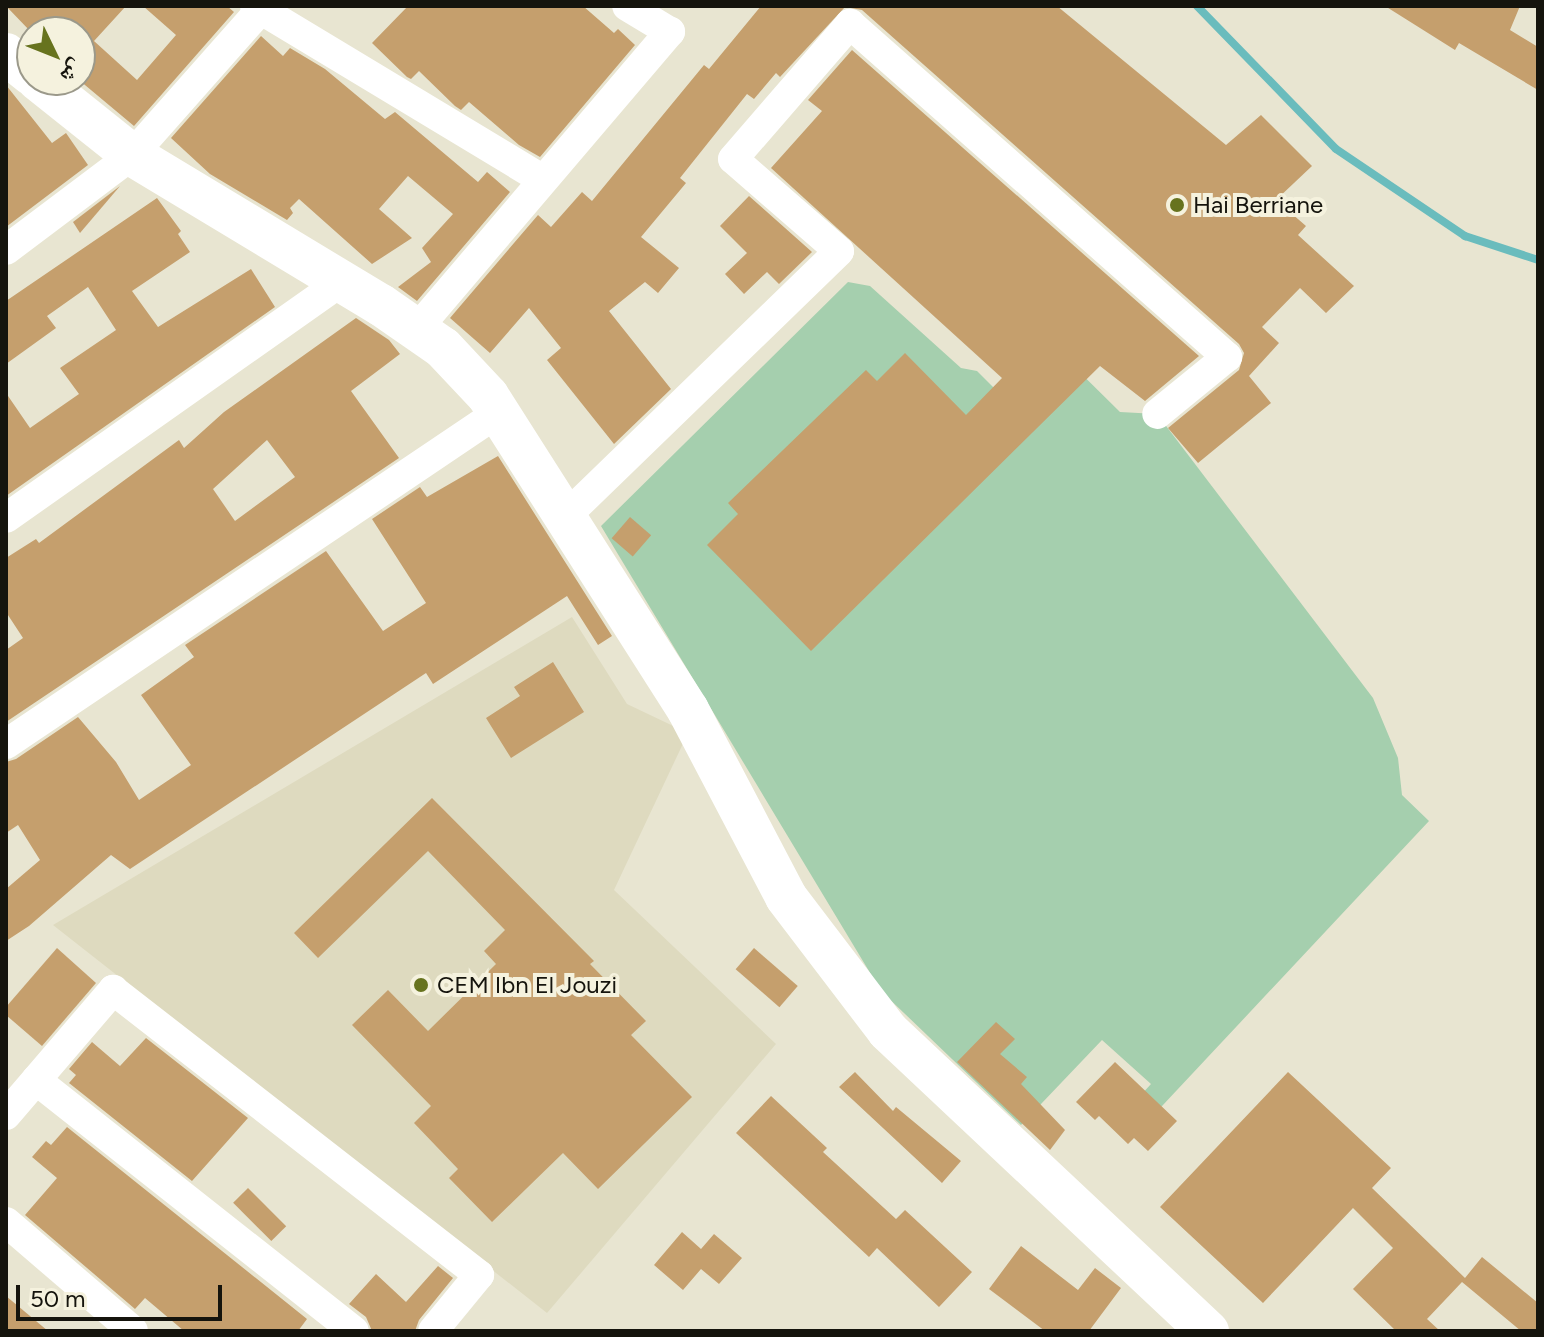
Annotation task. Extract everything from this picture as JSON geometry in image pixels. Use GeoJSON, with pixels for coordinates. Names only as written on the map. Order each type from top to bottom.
{"type":"FeatureCollection","features":[{"type":"Feature","properties":{"kind":"main road"},"geometry":{"type":"LineString","coordinates":[[58,96],[132,155],[443,348],[499,412],[688,710],[786,897],[888,1031],[1208,1331]]}},
{"type":"Feature","properties":{"kind":"street"},"geometry":{"type":"LineString","coordinates":[[416,330],[670,32],[627,6]]}},
{"type":"Feature","properties":{"kind":"street"},"geometry":{"type":"LineString","coordinates":[[6,250],[132,155],[260,8],[543,180]]}},
{"type":"Feature","properties":{"kind":"street"},"geometry":{"type":"LineString","coordinates":[[566,516],[839,251],[733,159],[850,24],[1227,357],[1157,414]]}},
{"type":"Feature","properties":{"kind":"street"},"geometry":{"type":"LineString","coordinates":[[6,518],[341,282]]}},
{"type":"Feature","properties":{"kind":"street"},"geometry":{"type":"LineString","coordinates":[[6,744],[499,412]]}},
{"type":"Feature","properties":{"kind":"street"},"geometry":{"type":"LineString","coordinates":[[6,1115],[113,990],[479,1275],[433,1331]]}},
{"type":"Feature","properties":{"kind":"street"},"geometry":{"type":"LineString","coordinates":[[36,1080],[354,1331]]}},
{"type":"Feature","properties":{"kind":"street"},"geometry":{"type":"LineString","coordinates":[[6,1222],[133,1331]]}},
{"type":"Feature","properties":{"kind":"shaded area","name":"CEM Ibn El Jouzi"},"geometry":{"type":"Polygon","coordinates":[[[572,617],[627,704],[688,733],[614,890],[776,1044],[547,1313],[53,925],[572,617]]]}},
{"type":"Feature","properties":{"kind":"green space"},"geometry":{"type":"Polygon","coordinates":[[[848,282],[870,286],[961,368],[977,371],[995,389],[1043,336],[1120,412],[1157,414],[1373,698],[1398,758],[1402,795],[1429,821],[1133,1137],[1119,1119],[1151,1084],[1102,1040],[1021,1125],[881,991],[601,526],[848,282]]]}},
{"type":"Feature","properties":{"kind":"building"},"geometry":{"type":"Polygon","coordinates":[[[6,6],[126,6],[96,39],[96,16],[16,16],[6,6]]]}},
{"type":"Feature","properties":{"kind":"building"},"geometry":{"type":"Polygon","coordinates":[[[143,6],[227,6],[234,12],[134,126],[96,94],[96,43],[137,80],[176,35],[143,6]]]}},
{"type":"Feature","properties":{"kind":"building"},"geometry":{"type":"Polygon","coordinates":[[[408,6],[583,6],[614,33],[618,29],[635,45],[540,157],[519,145],[469,102],[461,110],[455,106],[419,71],[411,79],[407,77],[372,43],[408,6]]]}},
{"type":"Feature","properties":{"kind":"building"},"geometry":{"type":"Polygon","coordinates":[[[761,6],[1057,6],[1226,145],[1261,115],[1312,166],[1276,200],[1306,226],[1298,235],[1354,286],[1326,313],[1300,288],[1262,327],[1279,343],[1249,376],[1271,403],[1198,463],[1168,428],[1239,370],[1244,353],[1239,344],[862,10],[845,7],[780,77],[776,73],[754,99],[747,94],[680,178],[686,183],[641,237],[679,268],[658,293],[645,282],[609,311],[671,389],[614,444],[547,360],[561,348],[529,308],[490,353],[450,318],[538,215],[551,227],[582,192],[592,201],[704,65],[709,69],[761,6]]]}},
{"type":"Feature","properties":{"kind":"building"},"geometry":{"type":"Polygon","coordinates":[[[1385,6],[1520,6],[1510,30],[1538,47],[1538,90],[1459,43],[1455,50],[1385,6]]]}},
{"type":"Feature","properties":{"kind":"building"},"geometry":{"type":"Polygon","coordinates":[[[261,36],[283,56],[290,48],[325,69],[385,119],[395,112],[478,182],[487,172],[510,192],[417,301],[398,287],[431,262],[422,248],[453,214],[408,176],[379,209],[412,238],[372,264],[299,199],[290,208],[293,213],[287,220],[210,174],[171,138],[261,36]]]}},
{"type":"Feature","properties":{"kind":"building"},"geometry":{"type":"Polygon","coordinates":[[[852,50],[1199,356],[1145,401],[1100,366],[811,651],[707,545],[738,514],[728,503],[866,370],[877,381],[905,353],[966,415],[1002,378],[771,168],[822,111],[808,100],[852,50]]]}},
{"type":"Feature","properties":{"kind":"building"},"geometry":{"type":"Polygon","coordinates":[[[6,85],[52,143],[66,133],[88,165],[6,227],[6,85]]]}},
{"type":"Feature","properties":{"kind":"building"},"geometry":{"type":"Polygon","coordinates":[[[120,186],[80,233],[73,222],[120,186]]]}},
{"type":"Feature","properties":{"kind":"building"},"geometry":{"type":"Polygon","coordinates":[[[749,196],[812,252],[779,284],[767,272],[744,294],[725,274],[747,253],[720,226],[749,196]]]}},
{"type":"Feature","properties":{"kind":"building"},"geometry":{"type":"Polygon","coordinates":[[[157,198],[181,231],[178,234],[190,252],[132,291],[158,327],[251,269],[275,307],[6,496],[6,393],[30,428],[79,394],[60,368],[116,330],[88,287],[47,316],[56,328],[6,364],[6,301],[157,198]]]}},
{"type":"Feature","properties":{"kind":"building"},"geometry":{"type":"Polygon","coordinates":[[[356,318],[389,340],[400,354],[351,391],[399,458],[6,722],[6,650],[23,638],[6,612],[6,558],[36,539],[39,543],[179,440],[184,448],[224,412],[356,318]],[[267,440],[213,489],[235,521],[295,477],[267,440]]]}},
{"type":"Feature","properties":{"kind":"building"},"geometry":{"type":"Polygon","coordinates":[[[498,456],[612,636],[598,645],[567,596],[433,684],[426,673],[130,869],[111,855],[29,926],[6,941],[6,889],[40,860],[18,825],[6,833],[6,762],[16,759],[78,717],[116,762],[139,800],[191,765],[141,695],[194,657],[185,645],[326,551],[383,631],[426,603],[372,519],[420,487],[427,497],[498,456]]]}},
{"type":"Feature","properties":{"kind":"building"},"geometry":{"type":"Polygon","coordinates":[[[630,517],[651,535],[633,557],[612,538],[630,517]]]}},
{"type":"Feature","properties":{"kind":"building"},"geometry":{"type":"Polygon","coordinates":[[[553,662],[584,712],[511,758],[486,718],[520,696],[514,687],[553,662]]]}},
{"type":"Feature","properties":{"kind":"building"},"geometry":{"type":"Polygon","coordinates":[[[432,798],[594,961],[590,964],[646,1021],[631,1035],[692,1097],[598,1189],[563,1153],[492,1222],[449,1178],[458,1169],[414,1123],[431,1106],[352,1025],[388,990],[428,1031],[496,964],[484,951],[505,930],[428,851],[318,958],[294,933],[432,798]]]}},
{"type":"Feature","properties":{"kind":"building"},"geometry":{"type":"Polygon","coordinates":[[[57,948],[96,983],[42,1046],[6,1015],[6,1007],[57,948]]]}},
{"type":"Feature","properties":{"kind":"building"},"geometry":{"type":"Polygon","coordinates":[[[754,948],[798,986],[779,1007],[736,969],[754,948]]]}},
{"type":"Feature","properties":{"kind":"building"},"geometry":{"type":"Polygon","coordinates":[[[996,1022],[1015,1039],[1000,1054],[1027,1077],[1021,1084],[1065,1130],[1050,1150],[957,1062],[996,1022]]]}},
{"type":"Feature","properties":{"kind":"building"},"geometry":{"type":"Polygon","coordinates":[[[146,1038],[248,1118],[192,1181],[69,1083],[76,1075],[69,1069],[92,1042],[120,1066],[146,1038]]]}},
{"type":"Feature","properties":{"kind":"building"},"geometry":{"type":"Polygon","coordinates":[[[1115,1062],[1177,1121],[1148,1151],[1134,1138],[1128,1144],[1099,1116],[1095,1120],[1076,1102],[1115,1062]]]}},
{"type":"Feature","properties":{"kind":"building"},"geometry":{"type":"Polygon","coordinates":[[[855,1072],[893,1111],[896,1107],[961,1161],[942,1183],[839,1087],[855,1072]]]}},
{"type":"Feature","properties":{"kind":"building"},"geometry":{"type":"Polygon","coordinates":[[[1288,1072],[1391,1168],[1372,1188],[1465,1278],[1482,1257],[1538,1303],[1538,1331],[1521,1331],[1462,1282],[1427,1319],[1440,1331],[1396,1331],[1353,1289],[1393,1248],[1353,1208],[1263,1303],[1160,1207],[1288,1072]]]}},
{"type":"Feature","properties":{"kind":"building"},"geometry":{"type":"Polygon","coordinates":[[[771,1096],[827,1148],[823,1152],[896,1219],[905,1210],[972,1272],[939,1307],[877,1248],[869,1257],[736,1133],[771,1096]]]}},
{"type":"Feature","properties":{"kind":"building"},"geometry":{"type":"Polygon","coordinates":[[[67,1127],[307,1319],[298,1331],[184,1331],[145,1298],[135,1309],[25,1215],[57,1178],[32,1157],[46,1141],[51,1145],[67,1127]]]}},
{"type":"Feature","properties":{"kind":"building"},"geometry":{"type":"Polygon","coordinates":[[[248,1188],[286,1226],[271,1241],[233,1203],[248,1188]]]}},
{"type":"Feature","properties":{"kind":"building"},"geometry":{"type":"Polygon","coordinates":[[[682,1232],[701,1249],[714,1234],[742,1258],[719,1284],[701,1269],[683,1290],[654,1265],[682,1232]]]}},
{"type":"Feature","properties":{"kind":"building"},"geometry":{"type":"Polygon","coordinates":[[[1021,1246],[1078,1290],[1095,1268],[1121,1288],[1089,1331],[1045,1331],[989,1289],[1021,1246]]]}},
{"type":"Feature","properties":{"kind":"building"},"geometry":{"type":"Polygon","coordinates":[[[438,1266],[453,1278],[419,1320],[415,1331],[372,1331],[366,1317],[349,1304],[376,1274],[406,1302],[438,1266]]]}},
{"type":"Feature","properties":{"kind":"building"},"geometry":{"type":"Polygon","coordinates":[[[6,1296],[48,1331],[6,1331],[6,1296]]]}},
{"type":"Feature","properties":{"kind":"waterway"},"geometry":{"type":"LineString","coordinates":[[1197,6],[1336,149],[1465,236],[1538,260]]}},
{"type":"Feature","properties":{"kind":"place","name":"Hai Berriane"},"geometry":{"type":"Point","coordinates":[1177,205]}},
{"type":"Feature","properties":{"kind":"place","name":"CEM Ibn El Jouzi"},"geometry":{"type":"Point","coordinates":[421,985]}}]}
